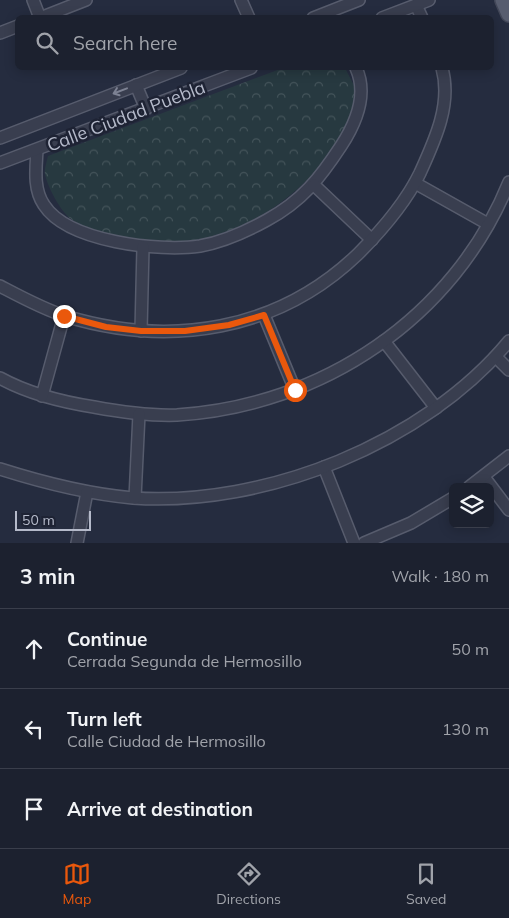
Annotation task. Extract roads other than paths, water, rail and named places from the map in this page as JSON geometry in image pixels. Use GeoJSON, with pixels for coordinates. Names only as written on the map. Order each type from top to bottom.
{"type":"FeatureCollection","features":[{"type":"Feature","properties":{"kind":"main road"},"geometry":{"type":"LineString","coordinates":[[503,0],[509,14]]}},
{"type":"Feature","properties":{"kind":"street"},"geometry":{"type":"LineString","coordinates":[[33,0],[39,15]]}},
{"type":"Feature","properties":{"kind":"street"},"geometry":{"type":"LineString","coordinates":[[48,15],[86,0]]}},
{"type":"Feature","properties":{"kind":"street"},"geometry":{"type":"LineString","coordinates":[[241,0],[248,15]]}},
{"type":"Feature","properties":{"kind":"street"},"geometry":{"type":"LineString","coordinates":[[321,15],[359,0]]}},
{"type":"Feature","properties":{"kind":"street"},"geometry":{"type":"LineString","coordinates":[[390,15],[430,0]]}},
{"type":"Feature","properties":{"kind":"street"},"geometry":{"type":"LineString","coordinates":[[416,5],[421,15]]}},
{"type":"Feature","properties":{"kind":"street"},"geometry":{"type":"LineString","coordinates":[[0,33],[15,27]]}},
{"type":"Feature","properties":{"kind":"street","name":"Calle Ciudad Puebla"},"geometry":{"type":"LineString","coordinates":[[0,138],[176,70]]}},
{"type":"Feature","properties":{"kind":"street","name":"Calle Ciudad Puebla"},"geometry":{"type":"LineString","coordinates":[[0,164],[246,70]]}},
{"type":"Feature","properties":{"kind":"street"},"geometry":{"type":"LineString","coordinates":[[37,150],[37,190],[44,205],[55,218],[72,228],[99,238],[143,246],[184,247],[212,243],[266,221],[283,211],[314,185],[345,140],[356,117],[361,99],[361,80],[357,70]]}},
{"type":"Feature","properties":{"kind":"street"},"geometry":{"type":"LineString","coordinates":[[0,286],[22,298],[64,316],[106,327],[141,331],[203,329],[229,325],[264,315],[309,292],[344,267],[372,240],[399,208],[415,183],[436,138],[445,95],[442,70]]}},
{"type":"Feature","properties":{"kind":"street"},"geometry":{"type":"LineString","coordinates":[[136,85],[146,109]]}},
{"type":"Feature","properties":{"kind":"street"},"geometry":{"type":"LineString","coordinates":[[0,378],[42,396],[139,414],[175,415],[208,412],[240,407],[295,390],[340,368],[384,341],[416,317],[445,286],[471,253],[509,182]]}},
{"type":"Feature","properties":{"kind":"street"},"geometry":{"type":"LineString","coordinates":[[415,183],[488,224]]}},
{"type":"Feature","properties":{"kind":"street"},"geometry":{"type":"LineString","coordinates":[[314,185],[372,240]]}},
{"type":"Feature","properties":{"kind":"street"},"geometry":{"type":"LineString","coordinates":[[141,331],[143,246]]}},
{"type":"Feature","properties":{"kind":"street"},"geometry":{"type":"LineString","coordinates":[[264,315],[295,390]]}},
{"type":"Feature","properties":{"kind":"street"},"geometry":{"type":"LineString","coordinates":[[42,396],[64,316]]}},
{"type":"Feature","properties":{"kind":"street"},"geometry":{"type":"LineString","coordinates":[[0,469],[87,492],[135,498],[178,498],[276,483],[353,455],[396,433],[436,408],[471,381],[496,357],[509,340]]}},
{"type":"Feature","properties":{"kind":"street"},"geometry":{"type":"LineString","coordinates":[[384,341],[436,408]]}},
{"type":"Feature","properties":{"kind":"street"},"geometry":{"type":"LineString","coordinates":[[496,357],[509,370]]}},
{"type":"Feature","properties":{"kind":"street"},"geometry":{"type":"LineString","coordinates":[[135,498],[139,414]]}},
{"type":"Feature","properties":{"kind":"street"},"geometry":{"type":"LineString","coordinates":[[475,483],[509,456]]}},
{"type":"Feature","properties":{"kind":"street"},"geometry":{"type":"LineString","coordinates":[[324,467],[354,543]]}},
{"type":"Feature","properties":{"kind":"street"},"geometry":{"type":"LineString","coordinates":[[484,477],[509,510]]}},
{"type":"Feature","properties":{"kind":"street"},"geometry":{"type":"LineString","coordinates":[[76,543],[87,492]]}},
{"type":"Feature","properties":{"kind":"street"},"geometry":{"type":"LineString","coordinates":[[364,543],[411,523],[449,500]]}}]}
